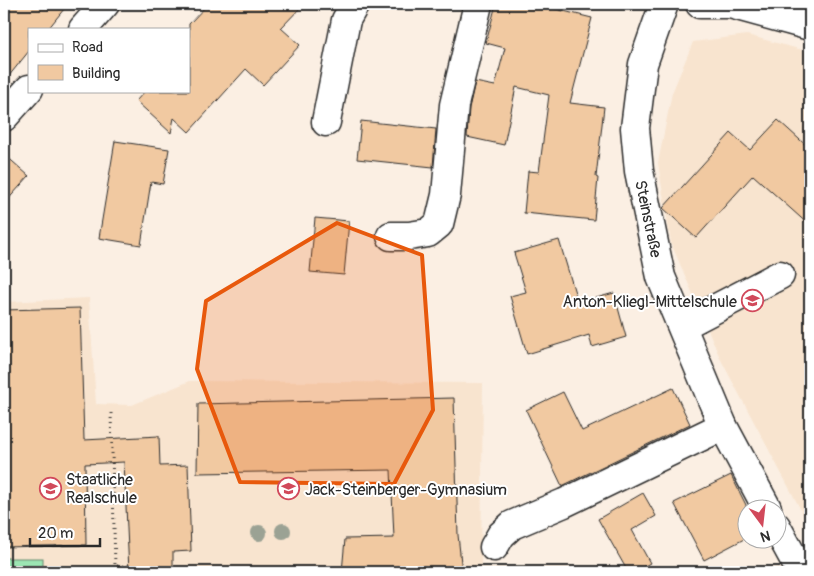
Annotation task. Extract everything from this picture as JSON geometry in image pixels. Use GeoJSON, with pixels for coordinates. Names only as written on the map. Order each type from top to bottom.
{"type":"FeatureCollection","features":[{"type":"Feature","properties":{"kind":"street"},"geometry":{"type":"LineString","coordinates":[[84,28],[105,4]]}},
{"type":"Feature","properties":{"kind":"street"},"geometry":{"type":"LineString","coordinates":[[326,122],[346,20],[354,4]]}},
{"type":"Feature","properties":{"kind":"street"},"geometry":{"type":"LineString","coordinates":[[391,236],[409,236],[428,232],[439,224],[446,195],[454,105],[478,4]]}},
{"type":"Feature","properties":{"kind":"street","name":"Steinstraße"},"geometry":{"type":"LineString","coordinates":[[664,4],[643,64],[636,128],[639,172],[661,277],[723,426],[762,498]]}},
{"type":"Feature","properties":{"kind":"street"},"geometry":{"type":"LineString","coordinates":[[700,4],[730,4],[810,26]]}},
{"type":"Feature","properties":{"kind":"street"},"geometry":{"type":"LineString","coordinates":[[4,116],[28,90]]}},
{"type":"Feature","properties":{"kind":"street"},"geometry":{"type":"LineString","coordinates":[[682,326],[780,275]]}},
{"type":"Feature","properties":{"kind":"street"},"geometry":{"type":"LineString","coordinates":[[494,547],[501,535],[512,525],[564,503],[723,426]]}},
{"type":"Feature","properties":{"kind":"street"},"geometry":{"type":"LineString","coordinates":[[786,544],[801,572]]}},
{"type":"Feature","properties":{"kind":"path"},"geometry":{"type":"LineString","coordinates":[[111,412],[115,566],[183,568]]}},
{"type":"Feature","properties":{"kind":"highlighted area"},"geometry":{"type":"Polygon","coordinates":[[[337,223],[422,255],[433,410],[394,484],[240,482],[197,369],[206,301],[337,223]]]}},
{"type":"Feature","properties":{"kind":"shaded area","name":"Anton-Kliegl-Mittelschule"},"geometry":{"type":"Polygon","coordinates":[[[747,35],[810,52],[810,527],[721,360],[671,243],[658,163],[672,93],[693,42],[747,35]]]}},
{"type":"Feature","properties":{"kind":"shaded area","name":"Jack-Steinberger-Gymnasium"},"geometry":{"type":"Polygon","coordinates":[[[89,298],[96,404],[132,405],[190,381],[483,383],[481,572],[4,572],[4,302],[89,298]]]}},
{"type":"Feature","properties":{"kind":"green space"},"geometry":{"type":"Polygon","coordinates":[[[4,558],[43,558],[43,572],[4,572],[4,558]]]}},
{"type":"Feature","properties":{"kind":"building"},"geometry":{"type":"Polygon","coordinates":[[[4,4],[68,4],[49,28],[28,28],[28,52],[4,82],[4,4]]]}},
{"type":"Feature","properties":{"kind":"building"},"geometry":{"type":"Polygon","coordinates":[[[208,4],[304,4],[281,28],[300,45],[263,85],[246,69],[189,132],[174,118],[171,133],[136,101],[144,92],[190,92],[189,24],[208,4]]]}},
{"type":"Feature","properties":{"kind":"building"},"geometry":{"type":"Polygon","coordinates":[[[496,4],[535,4],[592,18],[570,103],[604,107],[596,177],[598,178],[594,220],[524,213],[528,171],[539,172],[549,95],[516,87],[504,145],[467,137],[469,108],[475,82],[495,86],[505,48],[486,43],[496,4]]]}},
{"type":"Feature","properties":{"kind":"building"},"geometry":{"type":"Polygon","coordinates":[[[778,120],[810,149],[810,226],[753,175],[696,238],[663,208],[731,133],[750,150],[778,120]]]}},
{"type":"Feature","properties":{"kind":"building"},"geometry":{"type":"Polygon","coordinates":[[[361,121],[436,129],[433,167],[357,159],[361,121]]]}},
{"type":"Feature","properties":{"kind":"building"},"geometry":{"type":"Polygon","coordinates":[[[115,141],[169,149],[163,184],[151,182],[141,245],[99,238],[115,141]]]}},
{"type":"Feature","properties":{"kind":"building"},"geometry":{"type":"Polygon","coordinates":[[[4,154],[29,176],[4,204],[4,154]]]}},
{"type":"Feature","properties":{"kind":"building"},"geometry":{"type":"Polygon","coordinates":[[[315,218],[349,221],[344,275],[310,272],[315,218]]]}},
{"type":"Feature","properties":{"kind":"building"},"geometry":{"type":"Polygon","coordinates":[[[559,240],[578,303],[614,293],[626,337],[592,347],[589,335],[527,354],[510,296],[526,292],[514,253],[559,240]]]}},
{"type":"Feature","properties":{"kind":"building","name":"Staatliche Realschule"},"geometry":{"type":"Polygon","coordinates":[[[80,308],[84,440],[159,436],[160,466],[188,465],[191,551],[173,552],[173,572],[129,572],[124,462],[85,464],[86,545],[4,547],[4,310],[80,308]]]}},
{"type":"Feature","properties":{"kind":"building"},"geometry":{"type":"Polygon","coordinates":[[[673,388],[690,424],[562,486],[526,410],[563,392],[582,431],[673,388]]]}},
{"type":"Feature","properties":{"kind":"building","name":"Jack-Steinberger-Gymnasium"},"geometry":{"type":"Polygon","coordinates":[[[454,398],[458,535],[462,572],[342,572],[345,539],[394,538],[391,470],[197,473],[198,404],[454,398]]]}},
{"type":"Feature","properties":{"kind":"building"},"geometry":{"type":"Polygon","coordinates":[[[731,475],[742,498],[736,498],[736,543],[704,560],[674,503],[731,475]]]}},
{"type":"Feature","properties":{"kind":"building"},"geometry":{"type":"Polygon","coordinates":[[[643,493],[656,516],[632,530],[650,563],[634,572],[628,572],[598,519],[643,493]]]}},
{"type":"Feature","properties":{"kind":"place","name":"Anton-Kliegl-Mittelschule"},"geometry":{"type":"Point","coordinates":[753,301]}},
{"type":"Feature","properties":{"kind":"place","name":"Staatliche Realschule"},"geometry":{"type":"Point","coordinates":[50,488]}},
{"type":"Feature","properties":{"kind":"place","name":"Jack-Steinberger-Gymnasium"},"geometry":{"type":"Point","coordinates":[289,489]}}]}
